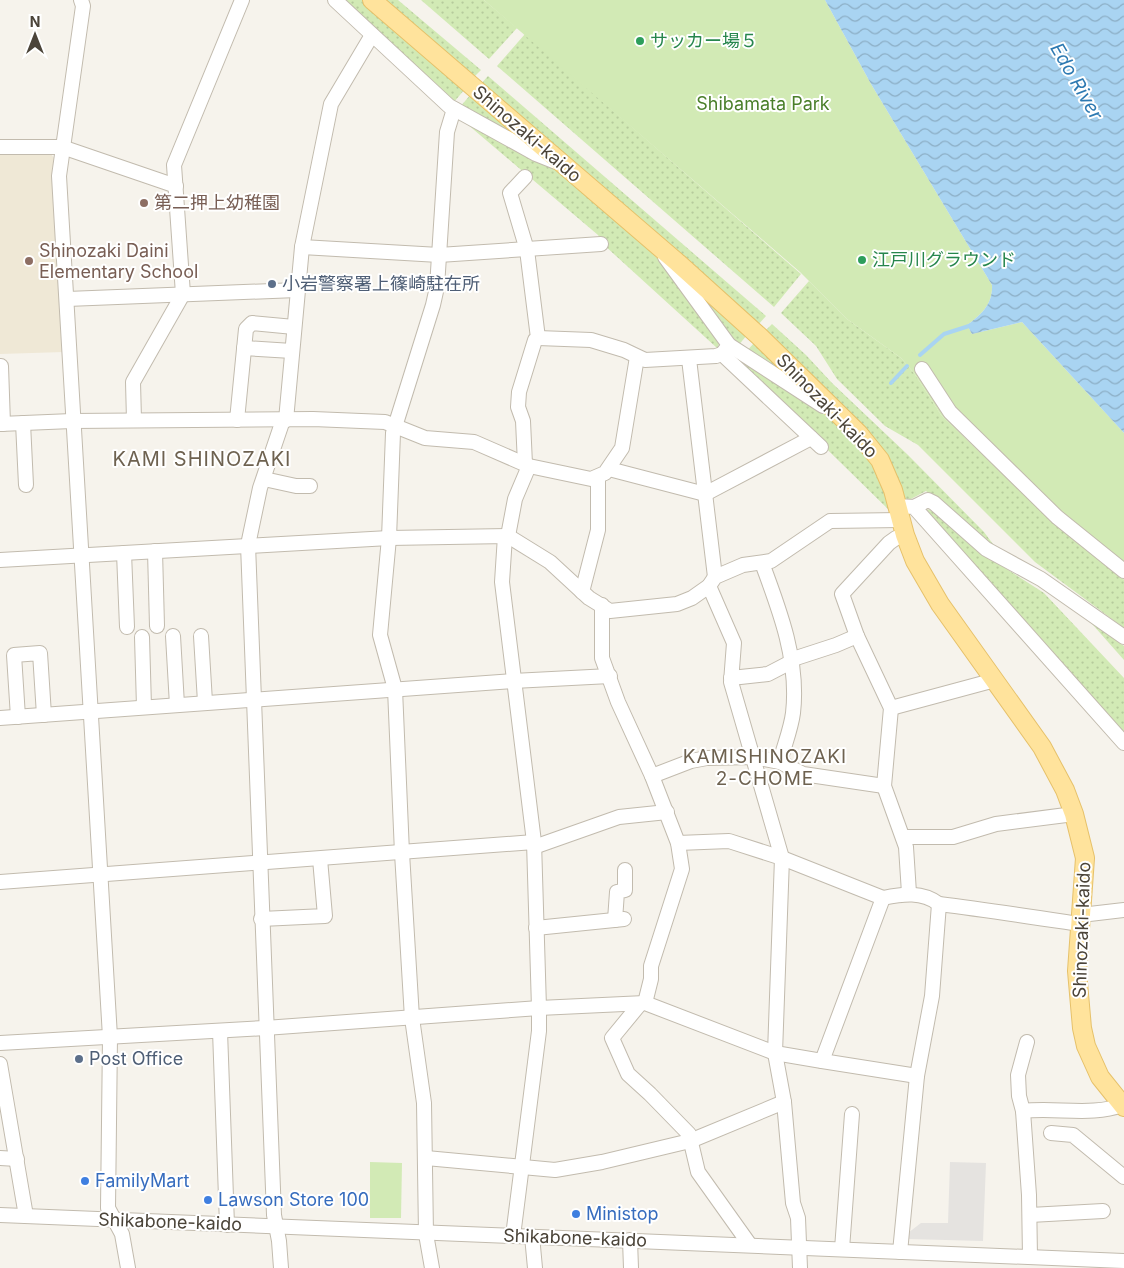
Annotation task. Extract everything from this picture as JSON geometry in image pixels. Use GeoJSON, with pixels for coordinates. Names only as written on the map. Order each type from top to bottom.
{"type":"FeatureCollection","features":[{"type":"Feature","properties":{"kind":"main road","name":"Shinozaki-kaido"},"geometry":{"type":"LineString","coordinates":[[372,0],[759,336],[846,421],[870,446],[880,460],[904,517],[916,561],[940,604],[1042,747],[1065,790],[1074,814],[1086,858],[1077,971],[1082,1028],[1093,1063],[1110,1092],[1123,1106]]}},
{"type":"Feature","properties":{"kind":"street"},"geometry":{"type":"LineString","coordinates":[[81,0],[82,6],[59,176],[72,421],[110,1037],[108,1208],[122,1234],[128,1268]]}},
{"type":"Feature","properties":{"kind":"street"},"geometry":{"type":"LineString","coordinates":[[134,420],[133,382],[184,294],[174,166],[242,0]]}},
{"type":"Feature","properties":{"kind":"street"},"geometry":{"type":"LineString","coordinates":[[335,0],[454,109],[536,154],[564,166]]}},
{"type":"Feature","properties":{"kind":"street"},"geometry":{"type":"LineString","coordinates":[[281,1268],[274,1214],[265,1028],[248,545],[264,479],[285,420],[302,247],[331,104],[372,35]]}},
{"type":"Feature","properties":{"kind":"street"},"geometry":{"type":"LineString","coordinates":[[432,1268],[426,1234],[424,1103],[412,1018],[395,689],[380,635],[389,538],[395,425],[433,305],[439,255],[447,132],[454,109]]}},
{"type":"Feature","properties":{"kind":"street"},"geometry":{"type":"LineString","coordinates":[[0,146],[62,147],[176,186]]}},
{"type":"Feature","properties":{"kind":"street"},"geometry":{"type":"LineString","coordinates":[[512,1236],[538,1032],[539,1008],[534,845],[502,582],[506,536],[515,499],[527,465],[523,421],[518,407],[519,392],[535,340],[538,338],[527,250],[510,193],[524,177]]}},
{"type":"Feature","properties":{"kind":"street"},"geometry":{"type":"LineString","coordinates":[[302,247],[439,255],[601,244]]}},
{"type":"Feature","properties":{"kind":"street"},"geometry":{"type":"LineString","coordinates":[[1,366],[1,424],[134,420],[338,419],[395,425],[426,438],[474,442],[527,465],[591,479],[603,474],[705,494],[816,442],[726,349],[661,250]]}},
{"type":"Feature","properties":{"kind":"street"},"geometry":{"type":"LineString","coordinates":[[67,299],[297,290]]}},
{"type":"Feature","properties":{"kind":"street"},"geometry":{"type":"LineString","coordinates":[[237,420],[246,329],[252,323],[294,327]]}},
{"type":"Feature","properties":{"kind":"street"},"geometry":{"type":"LineString","coordinates":[[538,338],[591,340],[624,350],[645,360],[689,359],[726,349],[846,421]]}},
{"type":"Feature","properties":{"kind":"street"},"geometry":{"type":"LineString","coordinates":[[244,348],[292,352]]}},
{"type":"Feature","properties":{"kind":"street"},"geometry":{"type":"LineString","coordinates":[[582,592],[598,530],[603,474],[622,448],[637,357]]}},
{"type":"Feature","properties":{"kind":"street"},"geometry":{"type":"LineString","coordinates":[[689,359],[705,494],[712,582],[734,643],[731,678],[782,858],[775,1053],[784,1102],[800,1247],[800,1268]]}},
{"type":"Feature","properties":{"kind":"street"},"geometry":{"type":"LineString","coordinates":[[922,369],[950,412],[1057,517],[1124,571]]}},
{"type":"Feature","properties":{"kind":"street"},"geometry":{"type":"LineString","coordinates":[[23,423],[26,485]]}},
{"type":"Feature","properties":{"kind":"street"},"geometry":{"type":"LineString","coordinates":[[264,479],[296,486],[310,486]]}},
{"type":"Feature","properties":{"kind":"street"},"geometry":{"type":"LineString","coordinates":[[0,560],[389,538],[506,536],[550,562],[582,592],[610,611],[677,604],[692,598],[712,582],[743,565],[771,562],[830,521],[904,517],[928,500],[934,503],[986,549],[1041,580],[1090,611],[1124,637]]}},
{"type":"Feature","properties":{"kind":"street"},"geometry":{"type":"LineString","coordinates":[[904,517],[896,538],[889,543],[842,594],[857,636],[891,708],[884,786],[906,847],[909,893]]}},
{"type":"Feature","properties":{"kind":"street"},"geometry":{"type":"LineString","coordinates":[[904,517],[1124,743]]}},
{"type":"Feature","properties":{"kind":"street"},"geometry":{"type":"LineString","coordinates":[[155,551],[156,626]]}},
{"type":"Feature","properties":{"kind":"street"},"geometry":{"type":"LineString","coordinates":[[124,553],[127,627]]}},
{"type":"Feature","properties":{"kind":"street"},"geometry":{"type":"LineString","coordinates":[[762,563],[776,601],[793,660],[793,714],[780,762]]}},
{"type":"Feature","properties":{"kind":"street"},"geometry":{"type":"LineString","coordinates":[[602,605],[602,658],[618,702],[667,812],[678,843],[682,869],[650,966],[651,979],[643,1004],[612,1038],[628,1074],[689,1134],[698,1172],[750,1245]]}},
{"type":"Feature","properties":{"kind":"street"},"geometry":{"type":"LineString","coordinates":[[173,636],[177,705]]}},
{"type":"Feature","properties":{"kind":"street"},"geometry":{"type":"LineString","coordinates":[[201,636],[205,702]]}},
{"type":"Feature","properties":{"kind":"street"},"geometry":{"type":"LineString","coordinates":[[731,678],[768,674],[793,660],[857,636]]}},
{"type":"Feature","properties":{"kind":"street"},"geometry":{"type":"LineString","coordinates":[[142,637],[144,707]]}},
{"type":"Feature","properties":{"kind":"street"},"geometry":{"type":"LineString","coordinates":[[18,717],[14,655],[40,653],[44,715]]}},
{"type":"Feature","properties":{"kind":"street"},"geometry":{"type":"LineString","coordinates":[[0,718],[205,702],[610,676]]}},
{"type":"Feature","properties":{"kind":"street"},"geometry":{"type":"LineString","coordinates":[[891,708],[994,680]]}},
{"type":"Feature","properties":{"kind":"street"},"geometry":{"type":"LineString","coordinates":[[652,776],[691,761],[707,758],[753,758],[780,762],[802,774],[884,786]]}},
{"type":"Feature","properties":{"kind":"street"},"geometry":{"type":"LineString","coordinates":[[0,882],[534,845],[619,818],[667,812]]}},
{"type":"Feature","properties":{"kind":"street"},"geometry":{"type":"LineString","coordinates":[[903,837],[953,837],[996,824],[1074,814]]}},
{"type":"Feature","properties":{"kind":"street"},"geometry":{"type":"LineString","coordinates":[[678,843],[729,841],[782,858],[883,898],[909,893],[939,904],[1013,915],[1081,920],[1124,910]]}},
{"type":"Feature","properties":{"kind":"street"},"geometry":{"type":"LineString","coordinates":[[261,919],[325,916],[320,859]]}},
{"type":"Feature","properties":{"kind":"street"},"geometry":{"type":"LineString","coordinates":[[536,928],[619,920],[617,892],[624,890],[625,870]]}},
{"type":"Feature","properties":{"kind":"street"},"geometry":{"type":"LineString","coordinates":[[822,1061],[883,898]]}},
{"type":"Feature","properties":{"kind":"street"},"geometry":{"type":"LineString","coordinates":[[900,1252],[917,1076],[932,996],[939,904]]}},
{"type":"Feature","properties":{"kind":"street"},"geometry":{"type":"LineString","coordinates":[[0,1043],[220,1031],[539,1008],[643,1004],[775,1053],[917,1076]]}},
{"type":"Feature","properties":{"kind":"street"},"geometry":{"type":"LineString","coordinates":[[220,1031],[227,1225]]}},
{"type":"Feature","properties":{"kind":"street"},"geometry":{"type":"LineString","coordinates":[[1027,1042],[1018,1075],[1019,1096],[1023,1111],[1030,1215],[1030,1257]]}},
{"type":"Feature","properties":{"kind":"street"},"geometry":{"type":"LineString","coordinates":[[0,1064],[26,1216]]}},
{"type":"Feature","properties":{"kind":"street"},"geometry":{"type":"LineString","coordinates":[[426,1158],[555,1170],[602,1162],[690,1141],[784,1102]]}},
{"type":"Feature","properties":{"kind":"street"},"geometry":{"type":"LineString","coordinates":[[1023,1111],[1039,1109],[1111,1109],[1123,1106]]}},
{"type":"Feature","properties":{"kind":"street"},"geometry":{"type":"LineString","coordinates":[[842,1249],[852,1114]]}},
{"type":"Feature","properties":{"kind":"street"},"geometry":{"type":"LineString","coordinates":[[1051,1133],[1073,1135],[1124,1177]]}},
{"type":"Feature","properties":{"kind":"street"},"geometry":{"type":"LineString","coordinates":[[0,1158],[17,1159]]}},
{"type":"Feature","properties":{"kind":"street"},"geometry":{"type":"LineString","coordinates":[[1030,1215],[1103,1211]]}},
{"type":"Feature","properties":{"kind":"street","name":"Shikabone-kaido"},"geometry":{"type":"LineString","coordinates":[[0,1215],[426,1234],[532,1236],[1030,1257],[1080,1264],[1124,1261]]}},
{"type":"Feature","properties":{"kind":"street"},"geometry":{"type":"LineString","coordinates":[[532,1236],[535,1268]]}},
{"type":"Feature","properties":{"kind":"street"},"geometry":{"type":"LineString","coordinates":[[630,1240],[630,1268]]}},
{"type":"Feature","properties":{"kind":"street"},"geometry":{"type":"LineString","coordinates":[[958,1254],[959,1268]]}},
{"type":"Feature","properties":{"kind":"shaded area","name":"Shinozaki Daini Elementary School"},"geometry":{"type":"Polygon","coordinates":[[[50,153],[54,158],[52,171],[64,352],[0,354],[0,154],[50,153]]]}},
{"type":"Feature","properties":{"kind":"shaded area"},"geometry":{"type":"Polygon","coordinates":[[[950,1162],[986,1163],[983,1241],[908,1239],[908,1233],[921,1223],[948,1223],[950,1162]]]}},
{"type":"Feature","properties":{"kind":"green space"},"geometry":{"type":"Polygon","coordinates":[[[342,0],[364,0],[465,89],[454,102],[342,0]]]}},
{"type":"Feature","properties":{"kind":"green space"},"geometry":{"type":"Polygon","coordinates":[[[383,0],[398,0],[481,70],[473,78],[383,0]]]}},
{"type":"Feature","properties":{"kind":"green space"},"geometry":{"type":"Polygon","coordinates":[[[421,0],[484,0],[517,28],[489,59],[421,0]]]}},
{"type":"Feature","properties":{"kind":"green space","name":"Shibamata Park"},"geometry":{"type":"Polygon","coordinates":[[[484,0],[825,0],[871,84],[992,285],[992,292],[985,308],[967,325],[972,334],[1022,322],[1124,433],[1124,580],[1053,522],[941,415],[914,373],[901,358],[847,319],[800,272],[484,0]]]}},
{"type":"Feature","properties":{"kind":"green space"},"geometry":{"type":"Polygon","coordinates":[[[525,34],[801,274],[774,307],[497,66],[525,34]]]}},
{"type":"Feature","properties":{"kind":"green space"},"geometry":{"type":"Polygon","coordinates":[[[488,76],[766,316],[757,326],[480,85],[488,76]]]}},
{"type":"Feature","properties":{"kind":"green space"},"geometry":{"type":"Polygon","coordinates":[[[471,94],[536,149],[460,107],[471,94]]]}},
{"type":"Feature","properties":{"kind":"green space"},"geometry":{"type":"Polygon","coordinates":[[[460,118],[533,155],[572,180],[642,241],[677,281],[720,342],[717,348],[604,245],[598,235],[460,118]]]}},
{"type":"Feature","properties":{"kind":"green space"},"geometry":{"type":"Polygon","coordinates":[[[681,275],[747,335],[737,347],[681,275]]]}},
{"type":"Feature","properties":{"kind":"green space"},"geometry":{"type":"Polygon","coordinates":[[[809,281],[847,319],[901,358],[914,373],[941,415],[1053,522],[1124,580],[1124,628],[1035,562],[918,445],[885,426],[837,379],[816,346],[781,313],[809,281]]]}},
{"type":"Feature","properties":{"kind":"green space"},"geometry":{"type":"Polygon","coordinates":[[[772,324],[908,455],[984,532],[993,544],[991,546],[926,491],[909,500],[904,498],[890,463],[765,331],[772,324]]]}},
{"type":"Feature","properties":{"kind":"green space"},"geometry":{"type":"Polygon","coordinates":[[[754,343],[808,393],[745,353],[754,343]]]}},
{"type":"Feature","properties":{"kind":"green space"},"geometry":{"type":"Polygon","coordinates":[[[732,356],[738,356],[798,394],[817,407],[852,438],[880,476],[892,513],[732,356]]]}},
{"type":"Feature","properties":{"kind":"green space"},"geometry":{"type":"Polygon","coordinates":[[[926,509],[933,511],[982,553],[1044,593],[1124,678],[1124,733],[1004,601],[926,509]]]}},
{"type":"Feature","properties":{"kind":"green space"},"geometry":{"type":"Polygon","coordinates":[[[1085,616],[1124,646],[1124,660],[1085,616]]]}},
{"type":"Feature","properties":{"kind":"green space"},"geometry":{"type":"Polygon","coordinates":[[[370,1162],[402,1163],[401,1218],[370,1218],[370,1162]]]}},
{"type":"Feature","properties":{"kind":"water","name":"Edo River"},"geometry":{"type":"Polygon","coordinates":[[[825,0],[1124,0],[1124,433],[1022,322],[972,334],[967,325],[985,308],[992,292],[992,285],[871,84],[825,0]]]}},
{"type":"Feature","properties":{"kind":"waterway"},"geometry":{"type":"LineString","coordinates":[[920,355],[944,334],[972,325]]}},
{"type":"Feature","properties":{"kind":"waterway"},"geometry":{"type":"LineString","coordinates":[[891,383],[907,366]]}},
{"type":"Feature","properties":{"kind":"place","name":"サッカー場５"},"geometry":{"type":"Point","coordinates":[640,41]}},
{"type":"Feature","properties":{"kind":"place","name":"第二押上幼稚園"},"geometry":{"type":"Point","coordinates":[144,203]}},
{"type":"Feature","properties":{"kind":"place","name":"江戸川グラウンド"},"geometry":{"type":"Point","coordinates":[862,260]}},
{"type":"Feature","properties":{"kind":"place","name":"Shinozaki Daini Elementary School"},"geometry":{"type":"Point","coordinates":[29,261]}},
{"type":"Feature","properties":{"kind":"place","name":"小岩警察署上篠崎駐在所"},"geometry":{"type":"Point","coordinates":[272,284]}},
{"type":"Feature","properties":{"kind":"place","name":"Post Office"},"geometry":{"type":"Point","coordinates":[79,1059]}},
{"type":"Feature","properties":{"kind":"place","name":"FamilyMart"},"geometry":{"type":"Point","coordinates":[85,1181]}},
{"type":"Feature","properties":{"kind":"place","name":"Lawson Store 100"},"geometry":{"type":"Point","coordinates":[208,1200]}},
{"type":"Feature","properties":{"kind":"place","name":"Ministop"},"geometry":{"type":"Point","coordinates":[576,1214]}},
{"type":"Feature","properties":{"kind":"district","name":"KAMI SHINOZAKI"},"geometry":{"type":"Point","coordinates":[202,459]}},
{"type":"Feature","properties":{"kind":"district","name":"KAMISHINOZAKI 2-CHOME"},"geometry":{"type":"Point","coordinates":[765,767]}}]}
